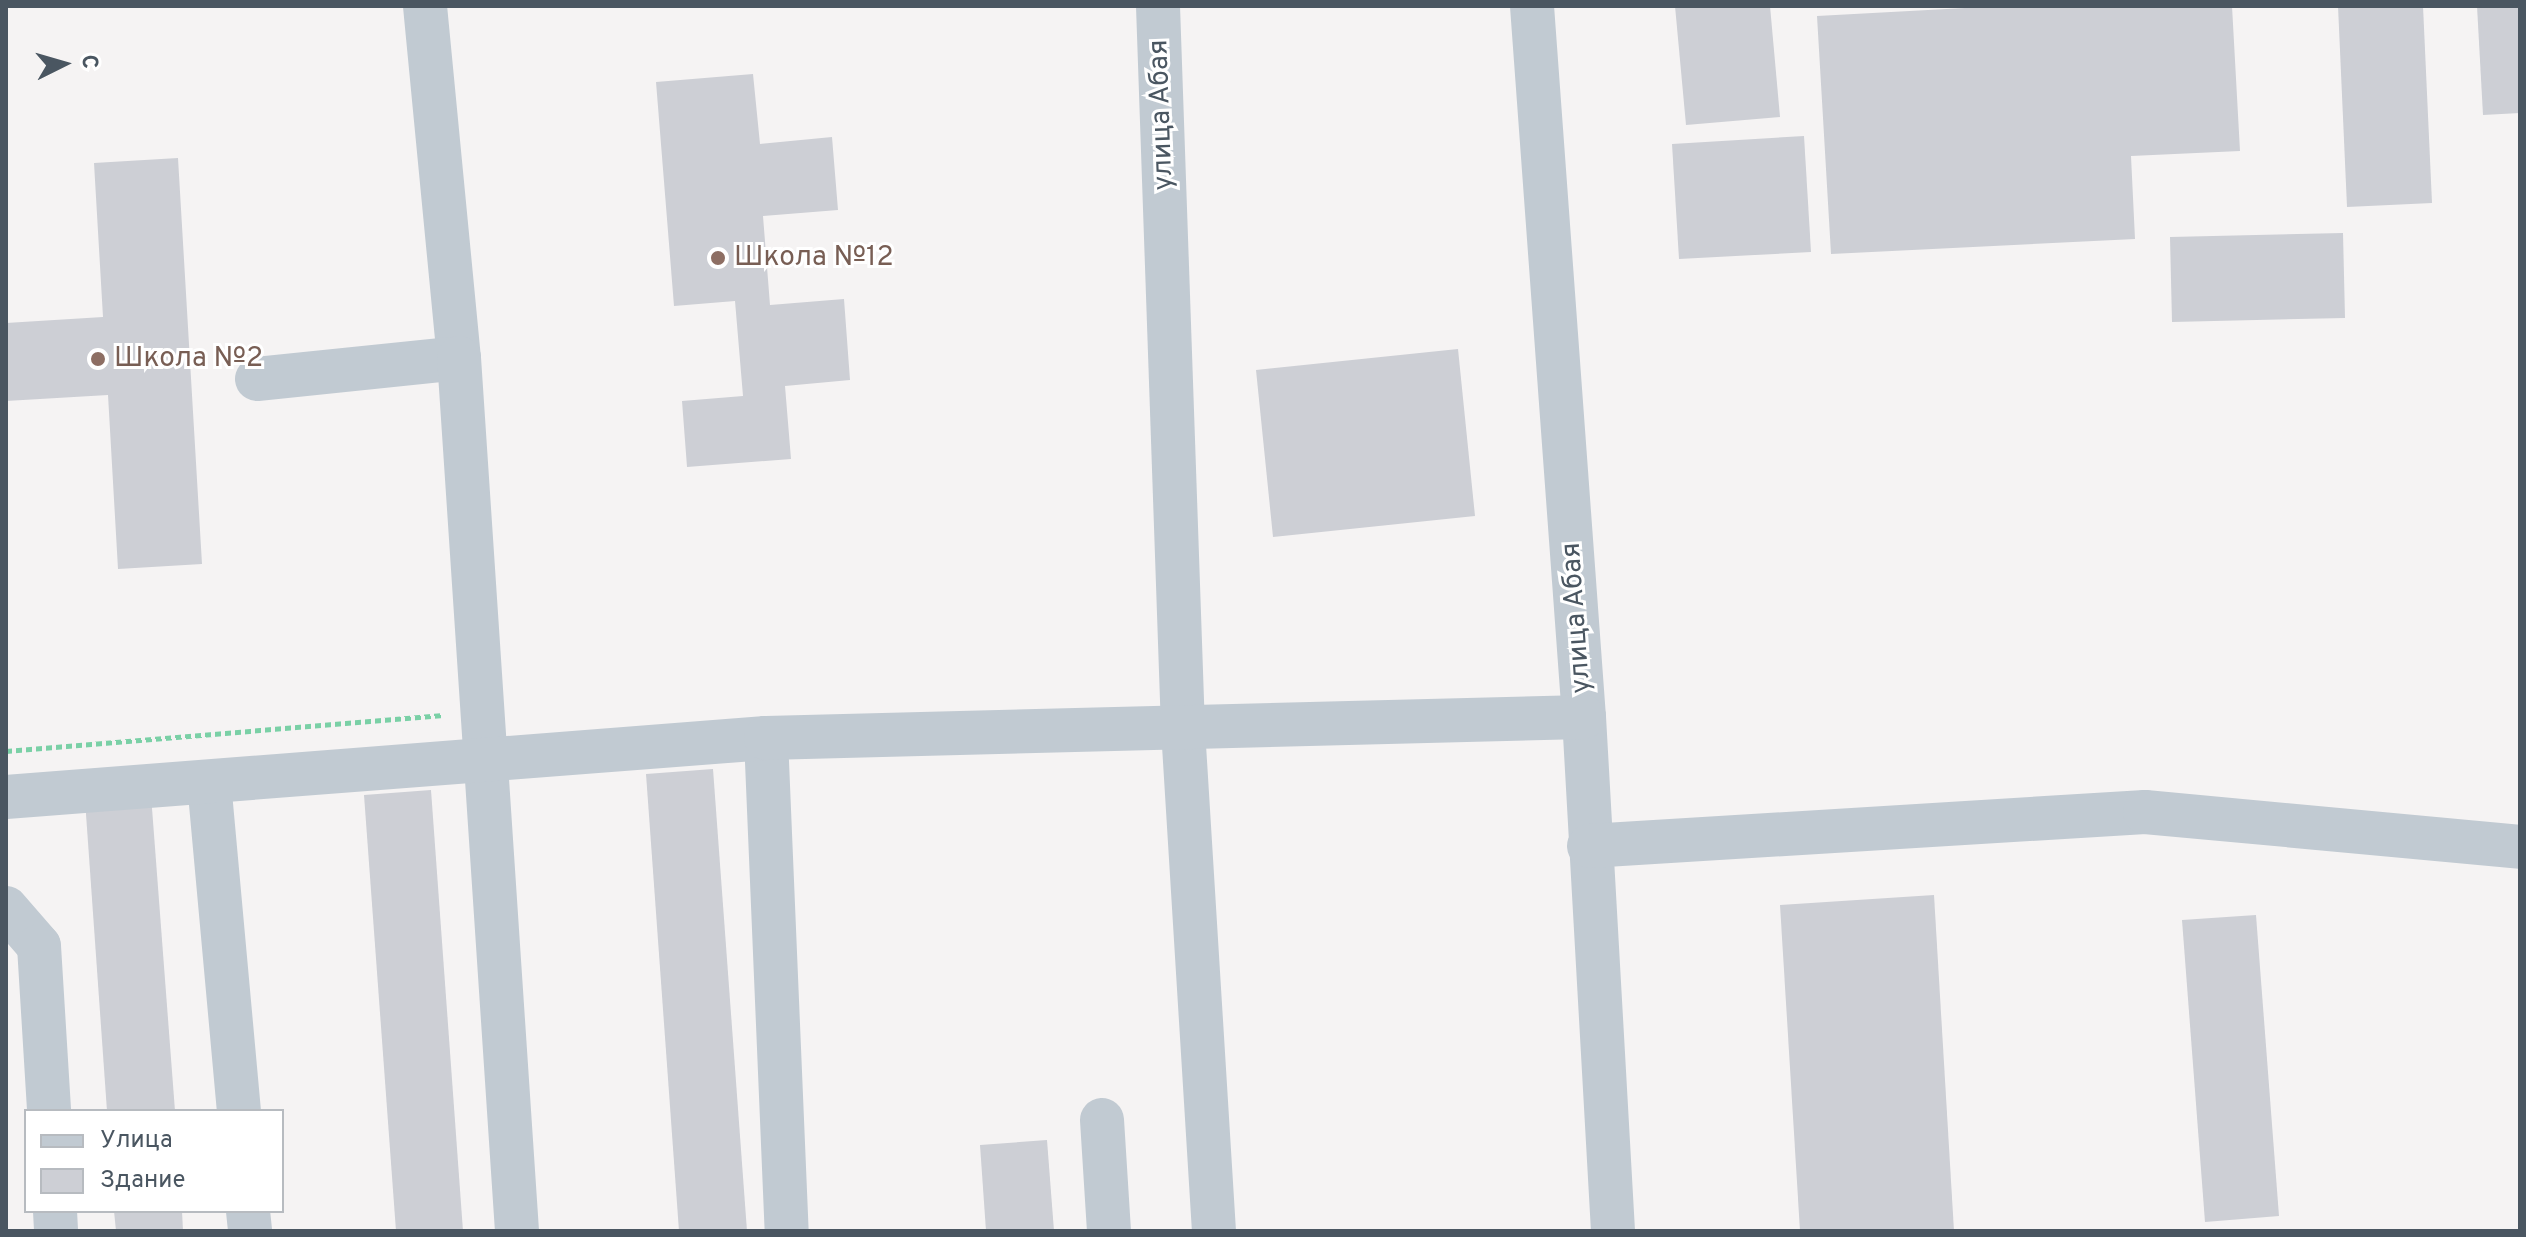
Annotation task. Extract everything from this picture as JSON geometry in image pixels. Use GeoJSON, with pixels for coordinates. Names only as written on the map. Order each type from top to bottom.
{"type":"FeatureCollection","features":[{"type":"Feature","properties":{"kind":"street"},"geometry":{"type":"LineString","coordinates":[[425,6],[459,358],[517,1231]]}},
{"type":"Feature","properties":{"kind":"street","name":"улица Абая"},"geometry":{"type":"LineString","coordinates":[[1158,6],[1183,729],[1214,1231]]}},
{"type":"Feature","properties":{"kind":"street","name":"улица Абая"},"geometry":{"type":"LineString","coordinates":[[1532,6],[1584,717],[1613,1231]]}},
{"type":"Feature","properties":{"kind":"street"},"geometry":{"type":"LineString","coordinates":[[257,379],[459,358]]}},
{"type":"Feature","properties":{"kind":"street"},"geometry":{"type":"LineString","coordinates":[[6,797],[766,738],[1584,717]]}},
{"type":"Feature","properties":{"kind":"street"},"geometry":{"type":"LineString","coordinates":[[766,738],[787,1231]]}},
{"type":"Feature","properties":{"kind":"street"},"geometry":{"type":"LineString","coordinates":[[209,782],[239,1109]]}},
{"type":"Feature","properties":{"kind":"street"},"geometry":{"type":"LineString","coordinates":[[1589,846],[2145,812],[2520,847]]}},
{"type":"Feature","properties":{"kind":"street"},"geometry":{"type":"LineString","coordinates":[[6,908],[39,946],[49,1109]]}},
{"type":"Feature","properties":{"kind":"street"},"geometry":{"type":"LineString","coordinates":[[1102,1120],[1109,1231]]}},
{"type":"Feature","properties":{"kind":"path"},"geometry":{"type":"LineString","coordinates":[[6,751],[481,712]]}},
{"type":"Feature","properties":{"kind":"building"},"geometry":{"type":"Polygon","coordinates":[[[1675,6],[1770,6],[1780,117],[1686,125],[1675,6]]]}},
{"type":"Feature","properties":{"kind":"building"},"geometry":{"type":"Polygon","coordinates":[[[2002,6],[2232,6],[2240,151],[2131,156],[2135,239],[1831,254],[1817,16],[2002,6]]]}},
{"type":"Feature","properties":{"kind":"building"},"geometry":{"type":"Polygon","coordinates":[[[2338,6],[2423,6],[2432,203],[2347,207],[2338,6]]]}},
{"type":"Feature","properties":{"kind":"building"},"geometry":{"type":"Polygon","coordinates":[[[2477,6],[2520,6],[2520,113],[2483,115],[2477,6]]]}},
{"type":"Feature","properties":{"kind":"building","name":"Школа №12"},"geometry":{"type":"Polygon","coordinates":[[[753,74],[760,144],[832,137],[838,210],[763,216],[770,305],[844,299],[850,380],[785,386],[791,459],[687,467],[682,401],[743,396],[735,301],[674,306],[656,82],[753,74]]]}},
{"type":"Feature","properties":{"kind":"building"},"geometry":{"type":"Polygon","coordinates":[[[1804,136],[1811,252],[1679,259],[1672,144],[1804,136]]]}},
{"type":"Feature","properties":{"kind":"building","name":"Школа №2"},"geometry":{"type":"Polygon","coordinates":[[[178,158],[202,564],[118,569],[108,395],[6,401],[6,323],[103,317],[94,163],[178,158]]]}},
{"type":"Feature","properties":{"kind":"building"},"geometry":{"type":"Polygon","coordinates":[[[2343,233],[2345,318],[2172,322],[2170,237],[2343,233]]]}},
{"type":"Feature","properties":{"kind":"building"},"geometry":{"type":"Polygon","coordinates":[[[1458,349],[1475,516],[1273,537],[1256,370],[1458,349]]]}},
{"type":"Feature","properties":{"kind":"building"},"geometry":{"type":"Polygon","coordinates":[[[713,769],[747,1231],[679,1231],[646,774],[713,769]]]}},
{"type":"Feature","properties":{"kind":"building"},"geometry":{"type":"Polygon","coordinates":[[[431,790],[463,1231],[396,1231],[364,795],[431,790]]]}},
{"type":"Feature","properties":{"kind":"building"},"geometry":{"type":"Polygon","coordinates":[[[151,795],[175,1109],[107,1109],[85,800],[151,795]]]}},
{"type":"Feature","properties":{"kind":"building"},"geometry":{"type":"Polygon","coordinates":[[[1934,895],[1954,1231],[1800,1231],[1780,905],[1934,895]]]}},
{"type":"Feature","properties":{"kind":"building"},"geometry":{"type":"Polygon","coordinates":[[[2256,915],[2279,1216],[2205,1222],[2182,920],[2256,915]]]}},
{"type":"Feature","properties":{"kind":"building"},"geometry":{"type":"Polygon","coordinates":[[[1047,1140],[1054,1231],[986,1231],[980,1145],[1047,1140]]]}},
{"type":"Feature","properties":{"kind":"building"},"geometry":{"type":"Polygon","coordinates":[[[114,1213],[182,1213],[183,1231],[116,1231],[114,1213]]]}},
{"type":"Feature","properties":{"kind":"place","name":"Школа №12"},"geometry":{"type":"Point","coordinates":[718,258]}},
{"type":"Feature","properties":{"kind":"place","name":"Школа №2"},"geometry":{"type":"Point","coordinates":[98,359]}}]}
